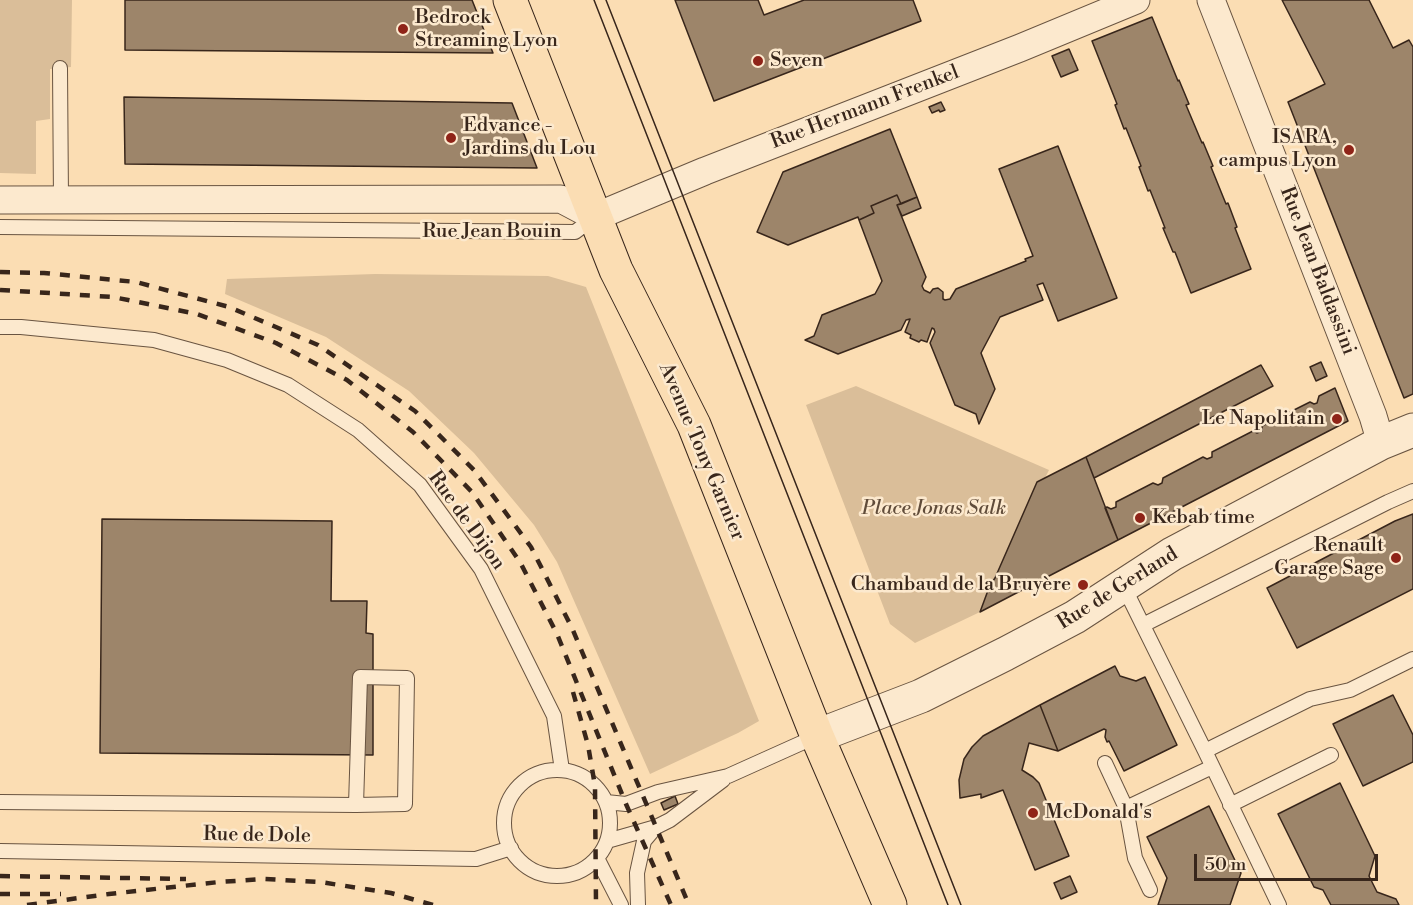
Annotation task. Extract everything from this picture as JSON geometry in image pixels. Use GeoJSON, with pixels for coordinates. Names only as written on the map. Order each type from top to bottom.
{"type":"FeatureCollection","features":[{"type":"Feature","properties":{"kind":"main road","name":"Avenue Tony Garnier"},"geometry":{"type":"LineString","coordinates":[[510,0],[616,270],[694,426],[817,736],[890,905]]}},
{"type":"Feature","properties":{"kind":"street","name":"Rue Hermann Frenkel"},"geometry":{"type":"LineString","coordinates":[[595,217],[1136,0]]}},
{"type":"Feature","properties":{"kind":"street","name":"Rue Jean Baldassini"},"geometry":{"type":"LineString","coordinates":[[1211,0],[1373,416],[1381,443]]}},
{"type":"Feature","properties":{"kind":"street","name":"Rue Jean Bouin"},"geometry":{"type":"LineString","coordinates":[[0,200],[561,199],[595,217]]}},
{"type":"Feature","properties":{"kind":"street","name":"Rue de Gerland"},"geometry":{"type":"LineString","coordinates":[[817,736],[921,696],[1075,617],[1172,554],[1381,443],[1413,430]]}},
{"type":"Feature","properties":{"kind":"lane"},"geometry":{"type":"LineString","coordinates":[[60,68],[61,200]]}},
{"type":"Feature","properties":{"kind":"lane","name":"Rue Jean Bouin"},"geometry":{"type":"LineString","coordinates":[[0,227],[576,232],[595,217]]}},
{"type":"Feature","properties":{"kind":"lane","name":"Rue de Dijon"},"geometry":{"type":"LineString","coordinates":[[0,327],[154,340],[227,360],[288,385],[358,430],[420,485],[481,569],[554,716],[562,770]]}},
{"type":"Feature","properties":{"kind":"lane"},"geometry":{"type":"LineString","coordinates":[[1143,626],[1413,491]]}},
{"type":"Feature","properties":{"kind":"lane"},"geometry":{"type":"LineString","coordinates":[[1123,585],[1279,905]]}},
{"type":"Feature","properties":{"kind":"lane"},"geometry":{"type":"LineString","coordinates":[[1205,751],[1310,699],[1350,690],[1413,658]]}},
{"type":"Feature","properties":{"kind":"lane"},"geometry":{"type":"LineString","coordinates":[[0,802],[356,805],[405,804],[407,678],[360,677],[356,805]]}},
{"type":"Feature","properties":{"kind":"lane"},"geometry":{"type":"LineString","coordinates":[[606,802],[626,804],[658,792],[728,776],[817,736]]}},
{"type":"Feature","properties":{"kind":"lane"},"geometry":{"type":"LineString","coordinates":[[1230,805],[1331,755]]}},
{"type":"Feature","properties":{"kind":"lane"},"geometry":{"type":"LineString","coordinates":[[1105,763],[1126,808],[1135,858],[1150,890]]}},
{"type":"Feature","properties":{"kind":"lane"},"geometry":{"type":"LineString","coordinates":[[1126,808],[1212,767]]}},
{"type":"Feature","properties":{"kind":"lane"},"geometry":{"type":"LineString","coordinates":[[562,770],[574,773],[595,786],[606,802],[610,828],[607,841],[597,858],[583,869],[565,875],[547,875],[530,868],[519,860],[511,849],[505,833],[505,817],[509,801],[518,787],[531,777],[546,771],[562,770]]}},
{"type":"Feature","properties":{"kind":"lane"},"geometry":{"type":"LineString","coordinates":[[607,841],[656,827],[670,820],[728,776]]}},
{"type":"Feature","properties":{"kind":"lane"},"geometry":{"type":"LineString","coordinates":[[638,905],[637,873],[644,841],[656,827]]}},
{"type":"Feature","properties":{"kind":"lane","name":"Rue de Dole"},"geometry":{"type":"LineString","coordinates":[[0,851],[476,859],[511,849]]}},
{"type":"Feature","properties":{"kind":"lane"},"geometry":{"type":"LineString","coordinates":[[597,858],[621,905]]}},
{"type":"Feature","properties":{"kind":"green space"},"geometry":{"type":"Polygon","coordinates":[[[0,0],[72,0],[71,67],[50,69],[50,119],[36,121],[36,174],[0,173],[0,0]]]}},
{"type":"Feature","properties":{"kind":"green space"},"geometry":{"type":"Polygon","coordinates":[[[375,274],[548,276],[586,287],[759,721],[650,774],[557,562],[534,525],[474,453],[409,391],[326,337],[225,294],[227,279],[375,274]]]}},
{"type":"Feature","properties":{"kind":"green space","name":"Place Jonas Salk"},"geometry":{"type":"Polygon","coordinates":[[[856,386],[1049,470],[1045,478],[1037,482],[980,612],[915,643],[890,624],[806,405],[856,386]]]}},
{"type":"Feature","properties":{"kind":"building"},"geometry":{"type":"Polygon","coordinates":[[[125,0],[472,0],[493,53],[125,50],[125,0]]]}},
{"type":"Feature","properties":{"kind":"building","name":"Seven"},"geometry":{"type":"Polygon","coordinates":[[[675,0],[758,0],[764,15],[804,0],[913,0],[921,21],[714,101],[675,0]]]}},
{"type":"Feature","properties":{"kind":"building"},"geometry":{"type":"Polygon","coordinates":[[[1282,0],[1369,0],[1393,48],[1409,40],[1413,47],[1413,394],[1404,398],[1288,102],[1325,84],[1282,0]]]}},
{"type":"Feature","properties":{"kind":"building"},"geometry":{"type":"Polygon","coordinates":[[[1152,17],[1189,104],[1186,105],[1213,166],[1211,167],[1226,204],[1228,203],[1251,269],[1191,293],[1163,228],[1165,228],[1150,190],[1148,191],[1139,167],[1141,166],[1126,128],[1124,129],[1115,105],[1117,104],[1092,41],[1152,17]]]}},
{"type":"Feature","properties":{"kind":"building"},"geometry":{"type":"Polygon","coordinates":[[[1069,49],[1078,70],[1061,77],[1052,56],[1069,49]]]}},
{"type":"Feature","properties":{"kind":"building"},"geometry":{"type":"Polygon","coordinates":[[[124,97],[512,103],[537,168],[125,164],[124,97]]]}},
{"type":"Feature","properties":{"kind":"building"},"geometry":{"type":"Polygon","coordinates":[[[941,102],[945,110],[932,113],[929,107],[941,102]]]}},
{"type":"Feature","properties":{"kind":"building"},"geometry":{"type":"Polygon","coordinates":[[[890,129],[917,197],[901,204],[897,195],[871,206],[874,213],[859,220],[858,217],[788,245],[757,232],[783,172],[890,129]]]}},
{"type":"Feature","properties":{"kind":"building"},"geometry":{"type":"Polygon","coordinates":[[[1058,146],[1117,298],[1058,321],[1043,283],[1037,285],[1043,300],[1000,317],[981,353],[995,389],[979,424],[976,414],[955,405],[930,343],[935,332],[932,328],[927,342],[921,340],[919,342],[910,338],[911,335],[905,332],[910,319],[906,320],[901,330],[838,354],[805,340],[814,336],[822,315],[875,294],[882,281],[859,220],[874,213],[871,206],[897,195],[901,204],[897,205],[926,277],[922,286],[930,293],[933,289],[938,288],[943,292],[945,300],[950,299],[956,289],[1026,261],[1025,259],[1033,256],[999,169],[1058,146]]]}},
{"type":"Feature","properties":{"kind":"building"},"geometry":{"type":"Polygon","coordinates":[[[917,197],[921,208],[902,216],[897,205],[917,197]]]}},
{"type":"Feature","properties":{"kind":"building"},"geometry":{"type":"Polygon","coordinates":[[[1321,362],[1327,376],[1316,381],[1310,367],[1321,362]]]}},
{"type":"Feature","properties":{"kind":"building"},"geometry":{"type":"Polygon","coordinates":[[[1261,365],[1273,386],[1094,478],[1086,457],[1261,365]]]}},
{"type":"Feature","properties":{"kind":"building"},"geometry":{"type":"Polygon","coordinates":[[[1335,388],[1348,421],[1118,540],[1105,508],[1116,507],[1116,502],[1153,483],[1158,485],[1162,483],[1163,478],[1203,457],[1207,459],[1212,457],[1212,452],[1253,431],[1257,433],[1262,431],[1262,426],[1310,402],[1317,403],[1319,396],[1335,388]]]}},
{"type":"Feature","properties":{"kind":"building"},"geometry":{"type":"Polygon","coordinates":[[[1086,457],[1118,540],[980,612],[1037,482],[1086,457]]]}},
{"type":"Feature","properties":{"kind":"building"},"geometry":{"type":"Polygon","coordinates":[[[1413,514],[1413,589],[1297,648],[1267,588],[1395,521],[1413,514]]]}},
{"type":"Feature","properties":{"kind":"building"},"geometry":{"type":"Polygon","coordinates":[[[102,519],[332,521],[331,601],[367,601],[366,633],[373,634],[373,755],[100,753],[102,519]]]}},
{"type":"Feature","properties":{"kind":"building"},"geometry":{"type":"Polygon","coordinates":[[[1115,666],[1120,676],[1136,681],[1145,677],[1177,745],[1124,771],[1109,741],[1107,742],[1104,729],[1058,751],[1040,705],[1115,666]]]}},
{"type":"Feature","properties":{"kind":"building"},"geometry":{"type":"Polygon","coordinates":[[[1393,695],[1413,735],[1413,762],[1363,786],[1333,724],[1393,695]]]}},
{"type":"Feature","properties":{"kind":"building"},"geometry":{"type":"Polygon","coordinates":[[[1040,705],[1058,751],[1029,743],[1022,770],[1039,783],[1069,856],[1035,870],[1003,790],[981,798],[981,794],[960,798],[959,780],[964,759],[983,736],[1040,705]]]}},
{"type":"Feature","properties":{"kind":"building"},"geometry":{"type":"Polygon","coordinates":[[[1340,783],[1375,856],[1369,876],[1377,892],[1396,899],[1399,905],[1331,905],[1323,890],[1314,887],[1278,814],[1340,783]]]}},
{"type":"Feature","properties":{"kind":"building"},"geometry":{"type":"Polygon","coordinates":[[[675,796],[678,804],[664,810],[661,803],[675,796]]]}},
{"type":"Feature","properties":{"kind":"building"},"geometry":{"type":"Polygon","coordinates":[[[1209,806],[1241,873],[1230,905],[1158,905],[1167,878],[1147,837],[1209,806]]]}},
{"type":"Feature","properties":{"kind":"building"},"geometry":{"type":"Polygon","coordinates":[[[1070,876],[1077,892],[1061,899],[1054,883],[1070,876]]]}},
{"type":"Feature","properties":{"kind":"tram line"},"geometry":{"type":"LineString","coordinates":[[594,0],[948,905]]}},
{"type":"Feature","properties":{"kind":"tram line"},"geometry":{"type":"LineString","coordinates":[[606,0],[961,905]]}},
{"type":"Feature","properties":{"kind":"railway"},"geometry":{"type":"LineString","coordinates":[[0,272],[44,273],[136,282],[229,307],[318,345],[415,411],[474,470],[531,547],[572,628],[689,905]]}},
{"type":"Feature","properties":{"kind":"railway"},"geometry":{"type":"LineString","coordinates":[[0,290],[113,297],[197,314],[276,343],[347,380],[413,432],[472,492],[520,562],[557,634],[626,804],[671,905]]}},
{"type":"Feature","properties":{"kind":"railway"},"geometry":{"type":"LineString","coordinates":[[573,692],[588,745],[595,786],[596,905]]}},
{"type":"Feature","properties":{"kind":"railway"},"geometry":{"type":"LineString","coordinates":[[0,876],[186,879]]}},
{"type":"Feature","properties":{"kind":"railway"},"geometry":{"type":"LineString","coordinates":[[27,905],[109,894],[264,879],[320,882],[391,893],[433,905]]}},
{"type":"Feature","properties":{"kind":"railway"},"geometry":{"type":"LineString","coordinates":[[0,894],[61,894]]}},
{"type":"Feature","properties":{"kind":"place","name":"Bedrock Streaming Lyon"},"geometry":{"type":"Point","coordinates":[403,29]}},
{"type":"Feature","properties":{"kind":"place","name":"Seven"},"geometry":{"type":"Point","coordinates":[758,61]}},
{"type":"Feature","properties":{"kind":"place","name":"Edvance - Jardins du Lou"},"geometry":{"type":"Point","coordinates":[451,138]}},
{"type":"Feature","properties":{"kind":"place","name":"ISARA, campus Lyon"},"geometry":{"type":"Point","coordinates":[1349,150]}},
{"type":"Feature","properties":{"kind":"place","name":"Le Napolitain"},"geometry":{"type":"Point","coordinates":[1337,419]}},
{"type":"Feature","properties":{"kind":"place","name":"Kebab time"},"geometry":{"type":"Point","coordinates":[1140,518]}},
{"type":"Feature","properties":{"kind":"place","name":"Renault Garage Sage"},"geometry":{"type":"Point","coordinates":[1396,558]}},
{"type":"Feature","properties":{"kind":"place","name":"Chambaud de la Bruyère"},"geometry":{"type":"Point","coordinates":[1083,585]}},
{"type":"Feature","properties":{"kind":"place","name":"McDonald's"},"geometry":{"type":"Point","coordinates":[1033,813]}}]}
